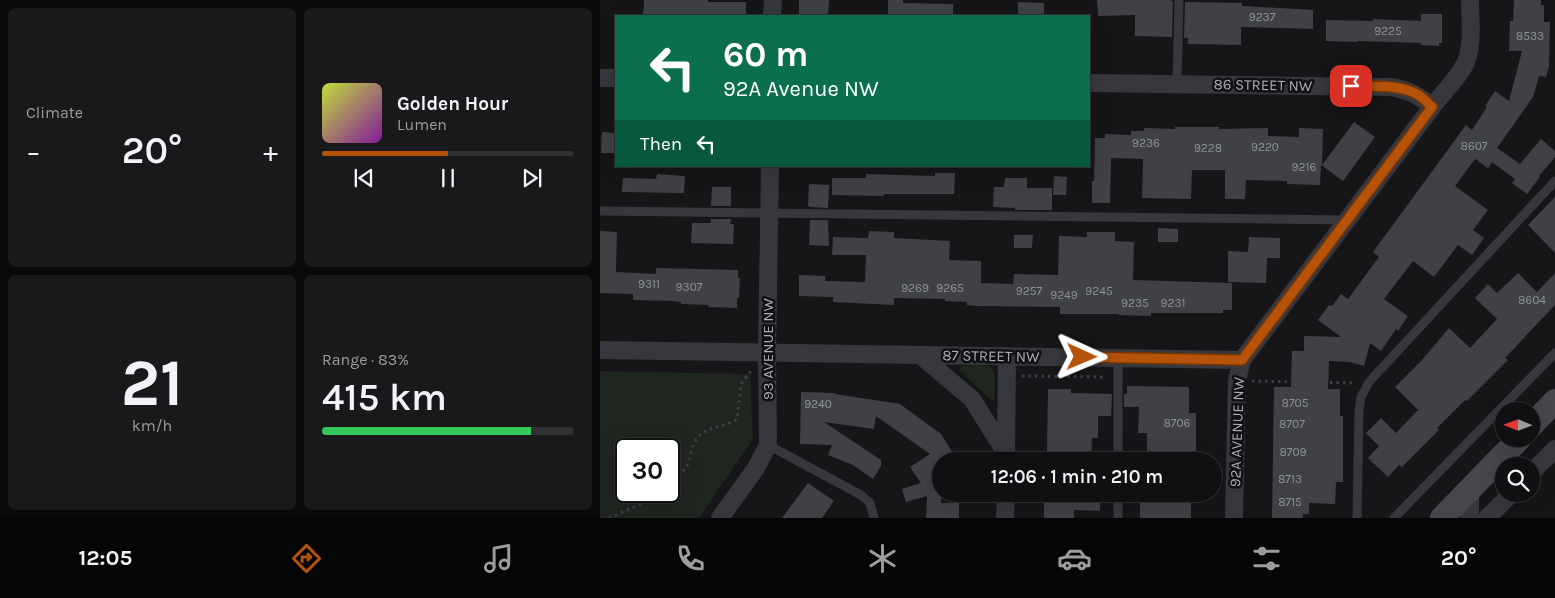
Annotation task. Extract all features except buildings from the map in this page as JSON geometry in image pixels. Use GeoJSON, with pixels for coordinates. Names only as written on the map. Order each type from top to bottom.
{"type":"FeatureCollection","features":[{"type":"Feature","properties":{"kind":"main road"},"geometry":{"type":"LineString","coordinates":[[1540,417],[1555,401]]}},
{"type":"Feature","properties":{"kind":"main road"},"geometry":{"type":"LineString","coordinates":[[1442,518],[1510,448]]}},
{"type":"Feature","properties":{"kind":"street"},"geometry":{"type":"LineString","coordinates":[[772,15],[773,0]]}},
{"type":"Feature","properties":{"kind":"street","name":"92A AVENUE NW"},"geometry":{"type":"LineString","coordinates":[[1234,518],[1236,380],[1242,360],[1458,74],[1466,60],[1470,43],[1470,0]]}},
{"type":"Feature","properties":{"kind":"street"},"geometry":{"type":"LineString","coordinates":[[600,78],[615,78]]}},
{"type":"Feature","properties":{"kind":"street","name":"86 STREET NW"},"geometry":{"type":"LineString","coordinates":[[1090,83],[1390,87],[1406,90],[1420,97],[1432,107]]}},
{"type":"Feature","properties":{"kind":"street","name":"93 AVENUE NW"},"geometry":{"type":"LineString","coordinates":[[720,518],[756,468],[768,445],[767,352],[770,167]]}},
{"type":"Feature","properties":{"kind":"street","name":"87 STREET NW"},"geometry":{"type":"LineString","coordinates":[[600,350],[1007,356],[1118,365],[1242,360]]}},
{"type":"Feature","properties":{"kind":"street","name":"87 STREET NW"},"geometry":{"type":"LineString","coordinates":[[920,355],[972,398],[1003,452]]}},
{"type":"Feature","properties":{"kind":"street"},"geometry":{"type":"LineString","coordinates":[[1006,452],[1007,356]]}},
{"type":"Feature","properties":{"kind":"street"},"geometry":{"type":"LineString","coordinates":[[1540,464],[1555,449]]}},
{"type":"Feature","properties":{"kind":"street"},"geometry":{"type":"LineString","coordinates":[[1470,488],[1470,518]]}},
{"type":"Feature","properties":{"kind":"street"},"geometry":{"type":"LineString","coordinates":[[1005,518],[1006,502]]}},
{"type":"Feature","properties":{"kind":"street"},"geometry":{"type":"LineString","coordinates":[[1487,518],[1503,502]]}},
{"type":"Feature","properties":{"kind":"lane"},"geometry":{"type":"LineString","coordinates":[[1177,84],[1179,0]]}},
{"type":"Feature","properties":{"kind":"lane"},"geometry":{"type":"LineString","coordinates":[[1357,518],[1359,411],[1361,397],[1369,382],[1555,181]]}},
{"type":"Feature","properties":{"kind":"lane"},"geometry":{"type":"LineString","coordinates":[[600,211],[1347,220]]}},
{"type":"Feature","properties":{"kind":"lane"},"geometry":{"type":"LineString","coordinates":[[1394,518],[1555,353]]}},
{"type":"Feature","properties":{"kind":"lane"},"geometry":{"type":"LineString","coordinates":[[1118,365],[1118,452]]}},
{"type":"Feature","properties":{"kind":"lane"},"geometry":{"type":"LineString","coordinates":[[768,445],[861,495],[870,503],[874,518]]}},
{"type":"Feature","properties":{"kind":"lane"},"geometry":{"type":"LineString","coordinates":[[1118,502],[1118,518]]}},
{"type":"Feature","properties":{"kind":"path"},"geometry":{"type":"LineString","coordinates":[[1007,375],[1112,377],[1118,365]]}},
{"type":"Feature","properties":{"kind":"path"},"geometry":{"type":"LineString","coordinates":[[680,474],[684,470],[697,437],[711,428],[737,420],[741,384],[755,368]]}},
{"type":"Feature","properties":{"kind":"path"},"geometry":{"type":"LineString","coordinates":[[1236,380],[1369,382]]}},
{"type":"Feature","properties":{"kind":"path"},"geometry":{"type":"LineString","coordinates":[[609,518],[643,503]]}},
{"type":"Feature","properties":{"kind":"shaded area"},"geometry":{"type":"Polygon","coordinates":[[[960,366],[990,366],[994,373],[995,381],[994,399],[992,401],[959,370],[960,366]]]}},
{"type":"Feature","properties":{"kind":"shaded area"},"geometry":{"type":"Polygon","coordinates":[[[600,371],[750,374],[753,439],[699,518],[600,518],[600,371]]]}},
{"type":"Feature","properties":{"kind":"route"},"geometry":{"type":"LineString","coordinates":[[1082,357],[1242,360],[1432,107],[1420,97],[1406,90],[1390,87],[1351,86]]}}]}
